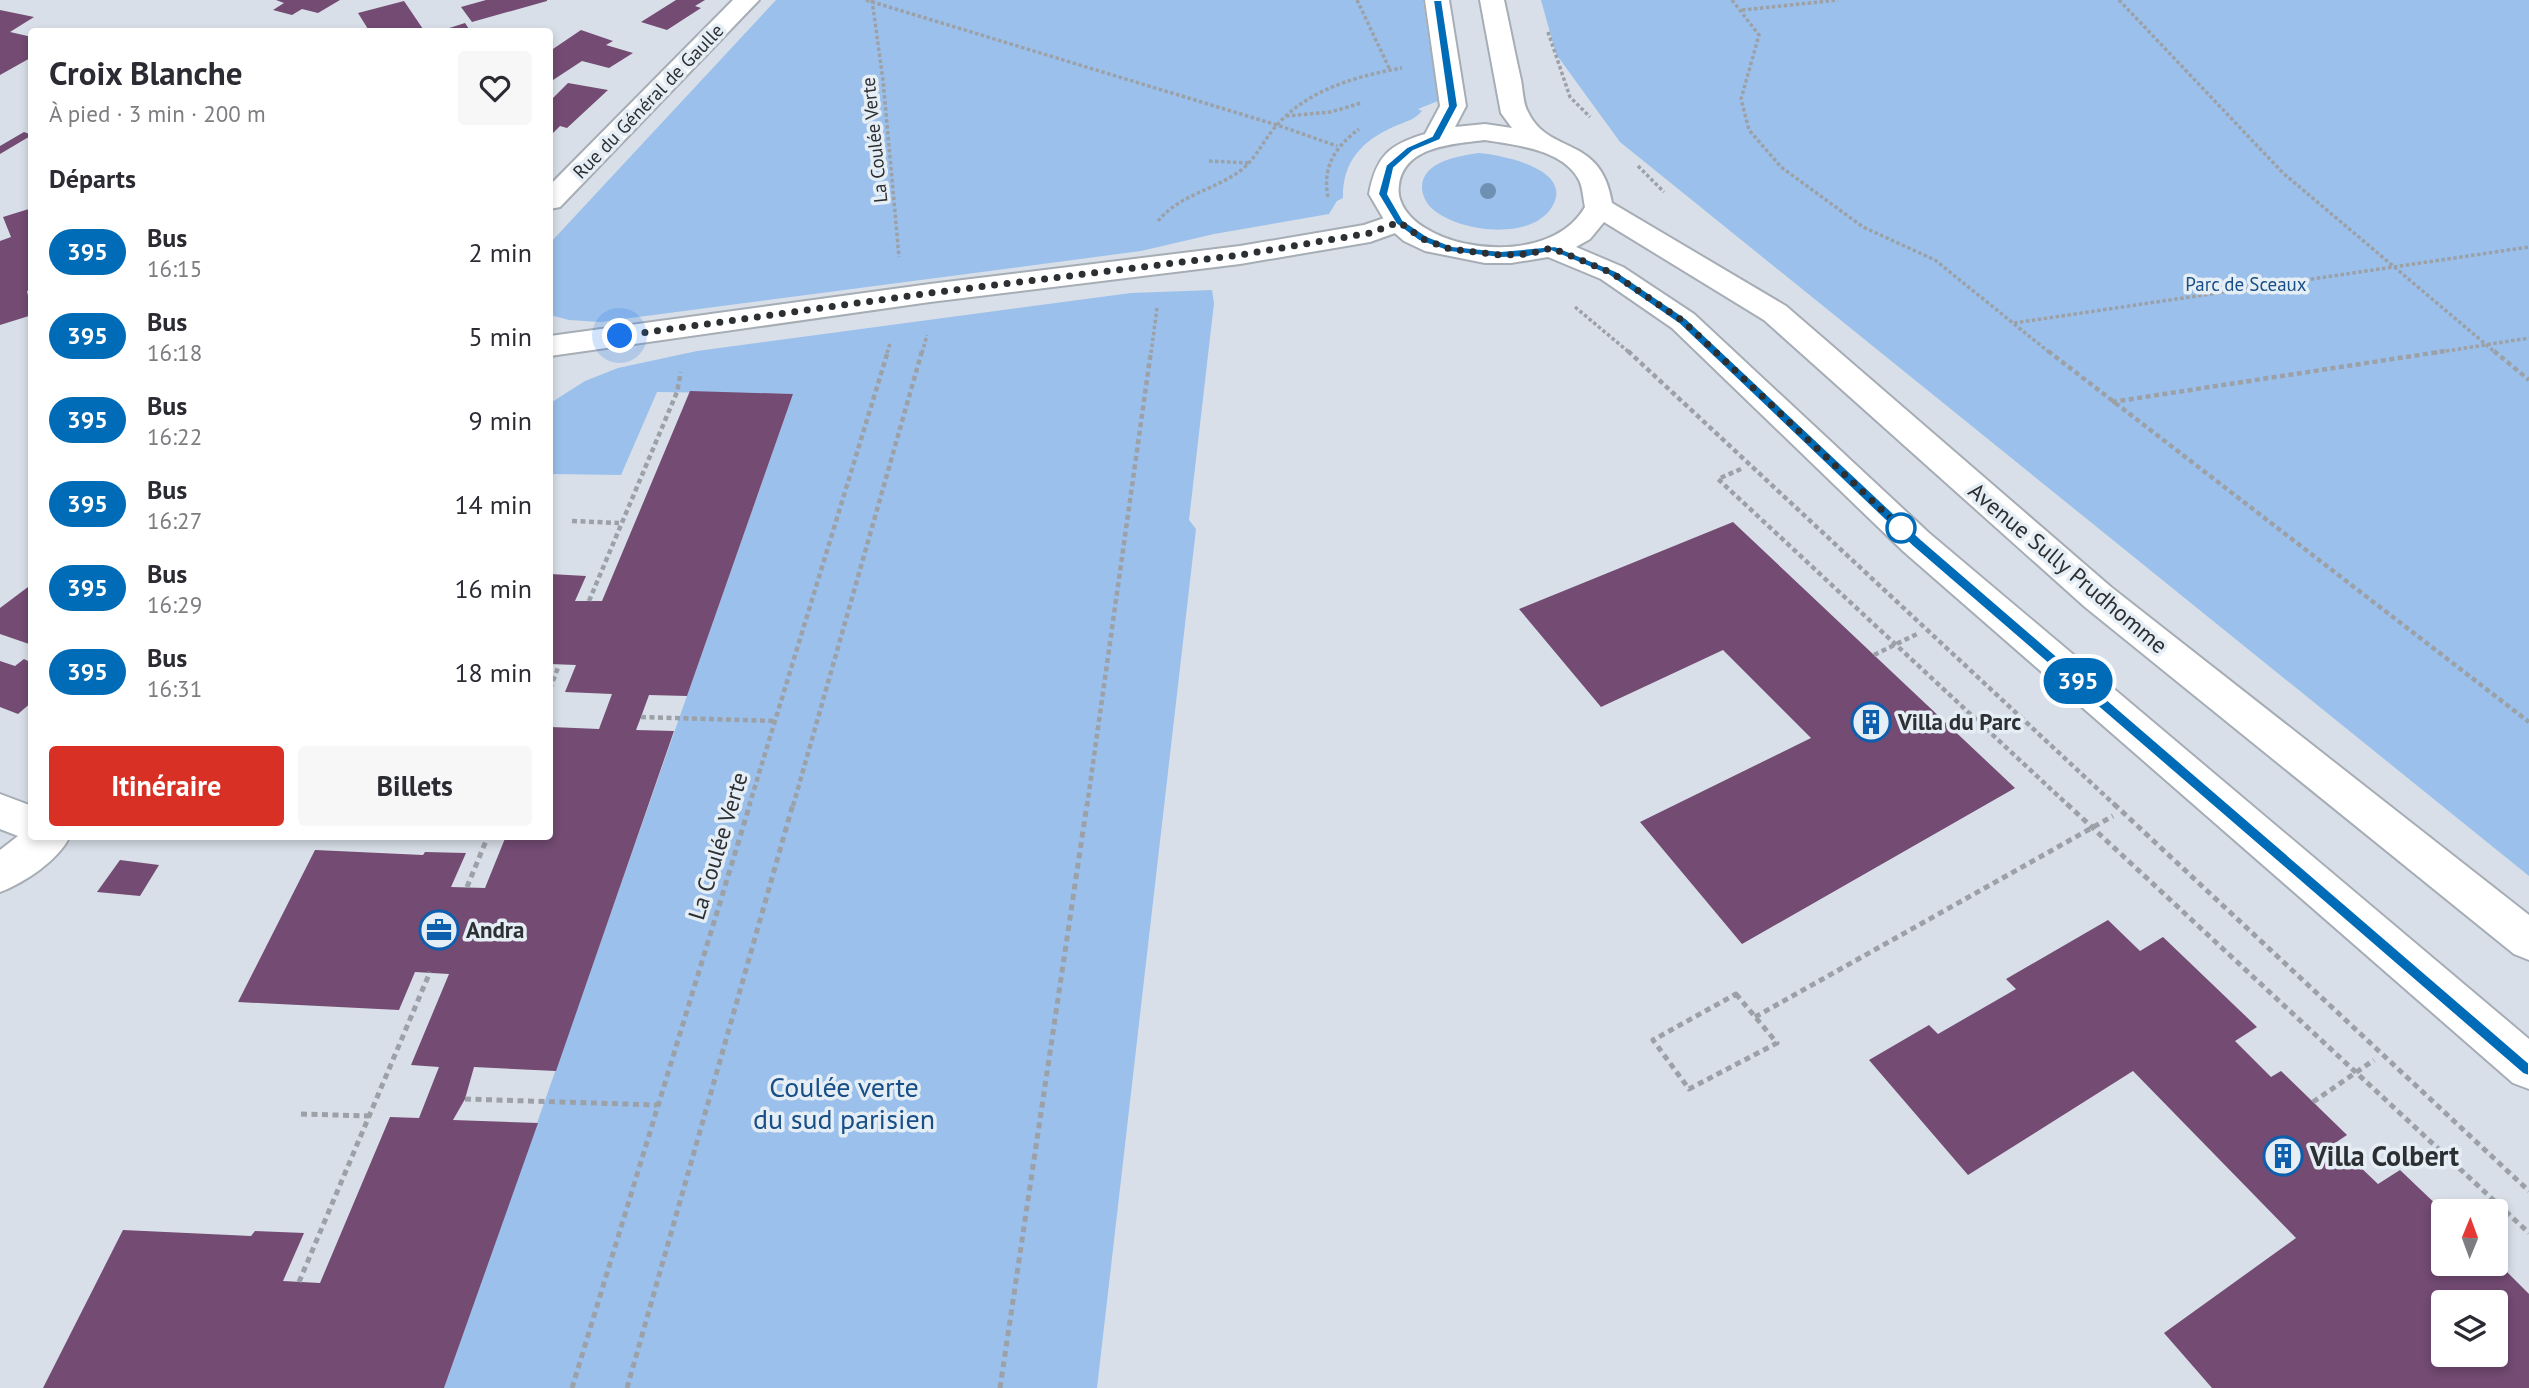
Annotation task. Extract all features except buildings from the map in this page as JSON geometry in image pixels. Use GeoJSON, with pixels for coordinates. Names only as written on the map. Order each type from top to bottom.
{"type":"FeatureCollection","features":[{"type":"Feature","properties":{"kind":"main road","name":"Rue du Général de Gaulle"},"geometry":{"type":"LineString","coordinates":[[553,198],[747,0]]}},
{"type":"Feature","properties":{"kind":"main road"},"geometry":{"type":"LineString","coordinates":[[1436,138],[1453,106],[1437,0]]}},
{"type":"Feature","properties":{"kind":"main road"},"geometry":{"type":"LineString","coordinates":[[1492,0],[1514,113],[1536,141]]}},
{"type":"Feature","properties":{"kind":"main road"},"geometry":{"type":"LineString","coordinates":[[1485,132],[1536,141],[1559,150],[1579,163],[1593,180],[1599,207],[1590,224],[1575,237],[1552,248],[1528,254],[1501,255],[1450,249],[1423,239],[1399,222],[1383,194],[1389,167],[1410,149],[1436,138],[1485,132]]}},
{"type":"Feature","properties":{"kind":"main road","name":"Avenue Sully Prudhomme"},"geometry":{"type":"LineString","coordinates":[[1599,207],[1775,313],[2098,597],[2529,941]]}},
{"type":"Feature","properties":{"kind":"main road"},"geometry":{"type":"LineString","coordinates":[[553,346],[930,293],[1240,255],[1370,233],[1399,222]]}},
{"type":"Feature","properties":{"kind":"main road"},"geometry":{"type":"LineString","coordinates":[[1552,248],[1612,273],[1683,321],[1916,542],[2529,1068]]}},
{"type":"Feature","properties":{"kind":"main road"},"geometry":{"type":"LineString","coordinates":[[0,811],[28,822]]}},
{"type":"Feature","properties":{"kind":"main road"},"geometry":{"type":"LineString","coordinates":[[0,874],[45,840]]}},
{"type":"Feature","properties":{"kind":"path"},"geometry":{"type":"LineString","coordinates":[[866,0],[1277,125],[1337,146]]}},
{"type":"Feature","properties":{"kind":"path"},"geometry":{"type":"LineString","coordinates":[[1357,0],[1390,70]]}},
{"type":"Feature","properties":{"kind":"path"},"geometry":{"type":"LineString","coordinates":[[1732,0],[1759,35],[1741,99],[1749,131],[1781,167],[1863,227],[1935,260],[2111,402],[2529,722]]}},
{"type":"Feature","properties":{"kind":"path"},"geometry":{"type":"LineString","coordinates":[[1741,10],[1838,0]]}},
{"type":"Feature","properties":{"kind":"path"},"geometry":{"type":"LineString","coordinates":[[2119,0],[2283,173],[2529,380]]}},
{"type":"Feature","properties":{"kind":"path","name":"La Coulée Verte"},"geometry":{"type":"LineString","coordinates":[[872,1],[883,80],[900,266]]}},
{"type":"Feature","properties":{"kind":"path"},"geometry":{"type":"LineString","coordinates":[[1545,24],[1570,97],[1599,126]]}},
{"type":"Feature","properties":{"kind":"path"},"geometry":{"type":"LineString","coordinates":[[1156,224],[1170,209],[1224,181],[1249,163],[1277,125],[1299,105],[1338,86],[1390,70],[1402,68],[1404,78]]}},
{"type":"Feature","properties":{"kind":"path"},"geometry":{"type":"LineString","coordinates":[[1286,116],[1331,111],[1361,103]]}},
{"type":"Feature","properties":{"kind":"path"},"geometry":{"type":"LineString","coordinates":[[1329,204],[1325,170],[1337,146],[1364,126]]}},
{"type":"Feature","properties":{"kind":"path"},"geometry":{"type":"LineString","coordinates":[[1209,161],[1249,163]]}},
{"type":"Feature","properties":{"kind":"path"},"geometry":{"type":"LineString","coordinates":[[1637,165],[1666,194]]}},
{"type":"Feature","properties":{"kind":"path"},"geometry":{"type":"LineString","coordinates":[[2013,323],[2529,247]]}},
{"type":"Feature","properties":{"kind":"path"},"geometry":{"type":"LineString","coordinates":[[1000,1388],[1066,957],[1158,299]]}},
{"type":"Feature","properties":{"kind":"path"},"geometry":{"type":"LineString","coordinates":[[1565,300],[1615,339],[2529,1191]]}},
{"type":"Feature","properties":{"kind":"path"},"geometry":{"type":"LineString","coordinates":[[626,1388],[929,328]]}},
{"type":"Feature","properties":{"kind":"path"},"geometry":{"type":"LineString","coordinates":[[2111,402],[2529,338]]}},
{"type":"Feature","properties":{"kind":"path","name":"La Coulée Verte"},"geometry":{"type":"LineString","coordinates":[[572,1388],[890,341]]}},
{"type":"Feature","properties":{"kind":"path"},"geometry":{"type":"LineString","coordinates":[[589,601],[677,391]]}},
{"type":"Feature","properties":{"kind":"path"},"geometry":{"type":"LineString","coordinates":[[1741,469],[1718,479],[2529,1233]]}},
{"type":"Feature","properties":{"kind":"path"},"geometry":{"type":"LineString","coordinates":[[572,521],[620,523]]}},
{"type":"Feature","properties":{"kind":"path"},"geometry":{"type":"LineString","coordinates":[[1874,654],[1917,634]]}},
{"type":"Feature","properties":{"kind":"path"},"geometry":{"type":"LineString","coordinates":[[553,681],[559,665]]}},
{"type":"Feature","properties":{"kind":"path"},"geometry":{"type":"LineString","coordinates":[[641,717],[775,721]]}},
{"type":"Feature","properties":{"kind":"path"},"geometry":{"type":"LineString","coordinates":[[1755,1017],[2113,816]]}},
{"type":"Feature","properties":{"kind":"path"},"geometry":{"type":"LineString","coordinates":[[467,887],[486,840]]}},
{"type":"Feature","properties":{"kind":"path"},"geometry":{"type":"LineString","coordinates":[[299,1282],[430,972]]}},
{"type":"Feature","properties":{"kind":"path"},"geometry":{"type":"LineString","coordinates":[[1737,994],[1755,1017],[1777,1043],[1689,1089],[1653,1040],[1737,994]]}},
{"type":"Feature","properties":{"kind":"path"},"geometry":{"type":"LineString","coordinates":[[2314,1102],[2374,1060]]}},
{"type":"Feature","properties":{"kind":"path"},"geometry":{"type":"LineString","coordinates":[[465,1099],[657,1105]]}},
{"type":"Feature","properties":{"kind":"path"},"geometry":{"type":"LineString","coordinates":[[300,1114],[369,1116]]}},
{"type":"Feature","properties":{"kind":"green space"},"geometry":{"type":"Polygon","coordinates":[[[776,0],[1423,0],[1438,101],[1418,109],[1422,111],[1416,117],[1382,133],[1363,146],[1350,163],[1343,198],[1337,201],[1329,214],[1214,234],[1141,251],[600,322],[553,316],[553,240],[776,0]]]}},
{"type":"Feature","properties":{"kind":"green space","name":"Parc de Sceaux"},"geometry":{"type":"Polygon","coordinates":[[[1541,0],[2529,0],[2529,876],[1620,142],[1556,54],[1541,0]]]}},
{"type":"Feature","properties":{"kind":"green space"},"geometry":{"type":"Polygon","coordinates":[[[1479,153],[1518,161],[1545,174],[1554,183],[1556,194],[1552,207],[1542,218],[1529,225],[1496,230],[1462,224],[1430,207],[1422,189],[1428,172],[1443,162],[1479,153]]]}},
{"type":"Feature","properties":{"kind":"green space","name":"Coulée verte du sud parisien"},"geometry":{"type":"Polygon","coordinates":[[[1212,290],[1214,303],[1189,520],[1196,529],[1097,1388],[444,1388],[793,394],[657,392],[621,475],[553,474],[553,401],[585,381],[618,368],[697,351],[1131,293],[1212,290]]]}},
{"type":"Feature","properties":{"kind":"bus line","name":"395"},"geometry":{"type":"LineString","coordinates":[[1437,0],[1453,106],[1436,138],[1410,149],[1389,167],[1383,194],[1399,222],[1423,239],[1450,249],[1501,255],[1528,254],[1552,248],[1612,273],[1683,321],[1916,542],[2529,1068]]}},
{"type":"Feature","properties":{"kind":"place","name":"Villa du Parc"},"geometry":{"type":"Point","coordinates":[1871,722]}},
{"type":"Feature","properties":{"kind":"place","name":"Andra"},"geometry":{"type":"Point","coordinates":[439,930]}},
{"type":"Feature","properties":{"kind":"place","name":"Villa Colbert"},"geometry":{"type":"Point","coordinates":[2283,1156]}},
{"type":"Feature","properties":{"kind":"route"},"geometry":{"type":"LineString","coordinates":[[620,336],[930,293],[1240,255],[1370,233],[1399,222],[1423,239],[1450,249],[1501,255],[1528,254],[1552,248],[1612,273],[1683,321],[1901,528]]}}]}
